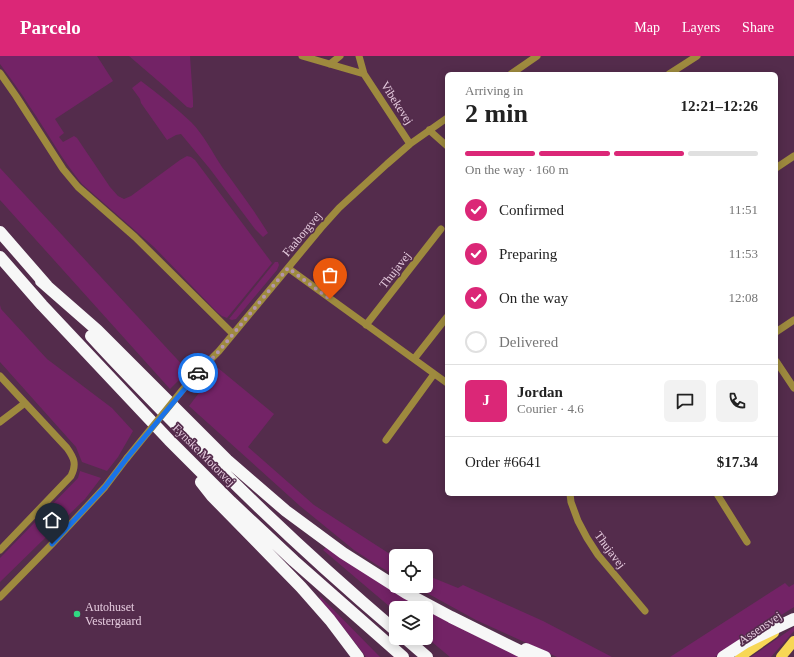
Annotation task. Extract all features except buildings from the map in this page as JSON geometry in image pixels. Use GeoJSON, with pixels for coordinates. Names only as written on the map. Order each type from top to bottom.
{"type":"FeatureCollection","features":[{"type":"Feature","properties":{"kind":"highway","name":"Fynske Motorvej"},"geometry":{"type":"LineString","coordinates":[[0,232],[119,367],[185,434],[304,550],[389,625]]}},
{"type":"Feature","properties":{"kind":"highway","name":"Fynske Motorvej"},"geometry":{"type":"LineString","coordinates":[[0,257],[42,305],[168,440],[294,561],[403,657]]}},
{"type":"Feature","properties":{"kind":"highway"},"geometry":{"type":"LineString","coordinates":[[41,280],[97,330],[227,460],[286,511],[343,553],[406,593],[532,657]]}},
{"type":"Feature","properties":{"kind":"highway"},"geometry":{"type":"LineString","coordinates":[[168,440],[212,496],[301,587],[330,620],[358,657]]}},
{"type":"Feature","properties":{"kind":"highway"},"geometry":{"type":"LineString","coordinates":[[451,617],[545,657]]}},
{"type":"Feature","properties":{"kind":"highway"},"geometry":{"type":"LineString","coordinates":[[723,657],[746,642],[794,619]]}},
{"type":"Feature","properties":{"kind":"highway"},"geometry":{"type":"LineString","coordinates":[[412,645],[427,657]]}},
{"type":"Feature","properties":{"kind":"main road","name":"Assensvej"},"geometry":{"type":"LineString","coordinates":[[740,657],[794,619]]}},
{"type":"Feature","properties":{"kind":"main road"},"geometry":{"type":"LineString","coordinates":[[781,657],[794,641]]}},
{"type":"Feature","properties":{"kind":"street"},"geometry":{"type":"LineString","coordinates":[[302,56],[364,74]]}},
{"type":"Feature","properties":{"kind":"street"},"geometry":{"type":"LineString","coordinates":[[330,64],[340,56]]}},
{"type":"Feature","properties":{"kind":"street","name":"Vibekevej"},"geometry":{"type":"LineString","coordinates":[[359,56],[364,74],[410,144]]}},
{"type":"Feature","properties":{"kind":"street"},"geometry":{"type":"LineString","coordinates":[[514,72],[537,56]]}},
{"type":"Feature","properties":{"kind":"street"},"geometry":{"type":"LineString","coordinates":[[672,72],[697,56]]}},
{"type":"Feature","properties":{"kind":"street"},"geometry":{"type":"LineString","coordinates":[[0,73],[63,169],[78,187],[135,237],[233,334]]}},
{"type":"Feature","properties":{"kind":"street","name":"Faaborgvej"},"geometry":{"type":"LineString","coordinates":[[0,597],[105,487],[193,377],[219,351],[339,208],[410,144],[445,119]]}},
{"type":"Feature","properties":{"kind":"street"},"geometry":{"type":"LineString","coordinates":[[429,130],[445,144]]}},
{"type":"Feature","properties":{"kind":"street"},"geometry":{"type":"LineString","coordinates":[[778,167],[794,156]]}},
{"type":"Feature","properties":{"kind":"street","name":"Thujavej"},"geometry":{"type":"LineString","coordinates":[[366,325],[441,229]]}},
{"type":"Feature","properties":{"kind":"street"},"geometry":{"type":"LineString","coordinates":[[288,268],[445,382]]}},
{"type":"Feature","properties":{"kind":"street"},"geometry":{"type":"LineString","coordinates":[[414,359],[445,320]]}},
{"type":"Feature","properties":{"kind":"street"},"geometry":{"type":"LineString","coordinates":[[778,331],[794,320]]}},
{"type":"Feature","properties":{"kind":"street"},"geometry":{"type":"LineString","coordinates":[[778,363],[794,388]]}},
{"type":"Feature","properties":{"kind":"street"},"geometry":{"type":"LineString","coordinates":[[386,440],[434,374]]}},
{"type":"Feature","properties":{"kind":"street"},"geometry":{"type":"LineString","coordinates":[[0,376],[67,448],[73,456],[75,463],[74,471],[71,476],[0,550]]}},
{"type":"Feature","properties":{"kind":"street"},"geometry":{"type":"LineString","coordinates":[[0,422],[25,403]]}},
{"type":"Feature","properties":{"kind":"street","name":"Thujavej"},"geometry":{"type":"LineString","coordinates":[[570,496],[578,521],[598,555],[645,611]]}},
{"type":"Feature","properties":{"kind":"street"},"geometry":{"type":"LineString","coordinates":[[718,496],[748,542]]}},
{"type":"Feature","properties":{"kind":"shaded area"},"geometry":{"type":"Polygon","coordinates":[[[0,56],[97,56],[113,81],[55,119],[64,133],[59,137],[63,142],[74,136],[77,138],[110,187],[118,196],[124,199],[131,196],[187,156],[195,160],[272,263],[227,318],[217,312],[154,247],[82,184],[68,166],[23,96],[0,64],[0,56]]]}},
{"type":"Feature","properties":{"kind":"shaded area"},"geometry":{"type":"Polygon","coordinates":[[[129,56],[190,56],[193,107],[187,107],[129,56]]]}},
{"type":"Feature","properties":{"kind":"shaded area"},"geometry":{"type":"Polygon","coordinates":[[[141,81],[173,106],[196,127],[268,233],[263,237],[255,229],[210,169],[181,134],[167,140],[132,88],[141,81]]]}},
{"type":"Feature","properties":{"kind":"shaded area"},"geometry":{"type":"Polygon","coordinates":[[[0,168],[188,371],[170,389],[0,200],[0,168]]]}},
{"type":"Feature","properties":{"kind":"shaded area"},"geometry":{"type":"Polygon","coordinates":[[[275,262],[278,262],[279,265],[277,270],[236,319],[229,319],[275,262]]]}},
{"type":"Feature","properties":{"kind":"shaded area"},"geometry":{"type":"Polygon","coordinates":[[[0,305],[1,309],[47,359],[112,408],[133,431],[118,457],[107,471],[82,462],[76,447],[0,362],[0,305]]]}},
{"type":"Feature","properties":{"kind":"shaded area"},"geometry":{"type":"Polygon","coordinates":[[[218,368],[274,414],[248,447],[314,505],[389,553],[389,572],[354,550],[300,506],[189,406],[218,368]]]}},
{"type":"Feature","properties":{"kind":"shaded area"},"geometry":{"type":"Polygon","coordinates":[[[80,471],[101,478],[85,499],[0,582],[0,558],[78,478],[80,471]]]}},
{"type":"Feature","properties":{"kind":"shaded area"},"geometry":{"type":"Polygon","coordinates":[[[326,547],[389,586],[389,593],[400,593],[413,601],[389,601],[389,606],[323,550],[326,547]]]}},
{"type":"Feature","properties":{"kind":"shaded area"},"geometry":{"type":"Polygon","coordinates":[[[433,578],[458,588],[463,585],[543,621],[612,657],[557,657],[476,620],[427,593],[433,593],[433,578]]]}},
{"type":"Feature","properties":{"kind":"shaded area"},"geometry":{"type":"Polygon","coordinates":[[[785,583],[789,587],[794,584],[794,607],[715,657],[670,657],[785,583]]]}},
{"type":"Feature","properties":{"kind":"shaded area"},"geometry":{"type":"Polygon","coordinates":[[[320,596],[380,657],[366,657],[320,600],[320,596]]]}},
{"type":"Feature","properties":{"kind":"shaded area"},"geometry":{"type":"Polygon","coordinates":[[[433,612],[523,657],[450,657],[433,643],[433,612]]]}},
{"type":"Feature","properties":{"kind":"shaded area"},"geometry":{"type":"Polygon","coordinates":[[[794,627],[794,631],[771,657],[751,657],[794,627]]]}},
{"type":"Feature","properties":{"kind":"way so far"},"geometry":{"type":"LineString","coordinates":[[198,373],[219,351],[288,268],[330,299]]}},
{"type":"Feature","properties":{"kind":"place","name":"Autohuset Vestergaard"},"geometry":{"type":"Point","coordinates":[77,614]}},
{"type":"Feature","properties":{"kind":"route"},"geometry":{"type":"LineString","coordinates":[[52,544],[105,487],[193,377],[198,373]]}}]}
